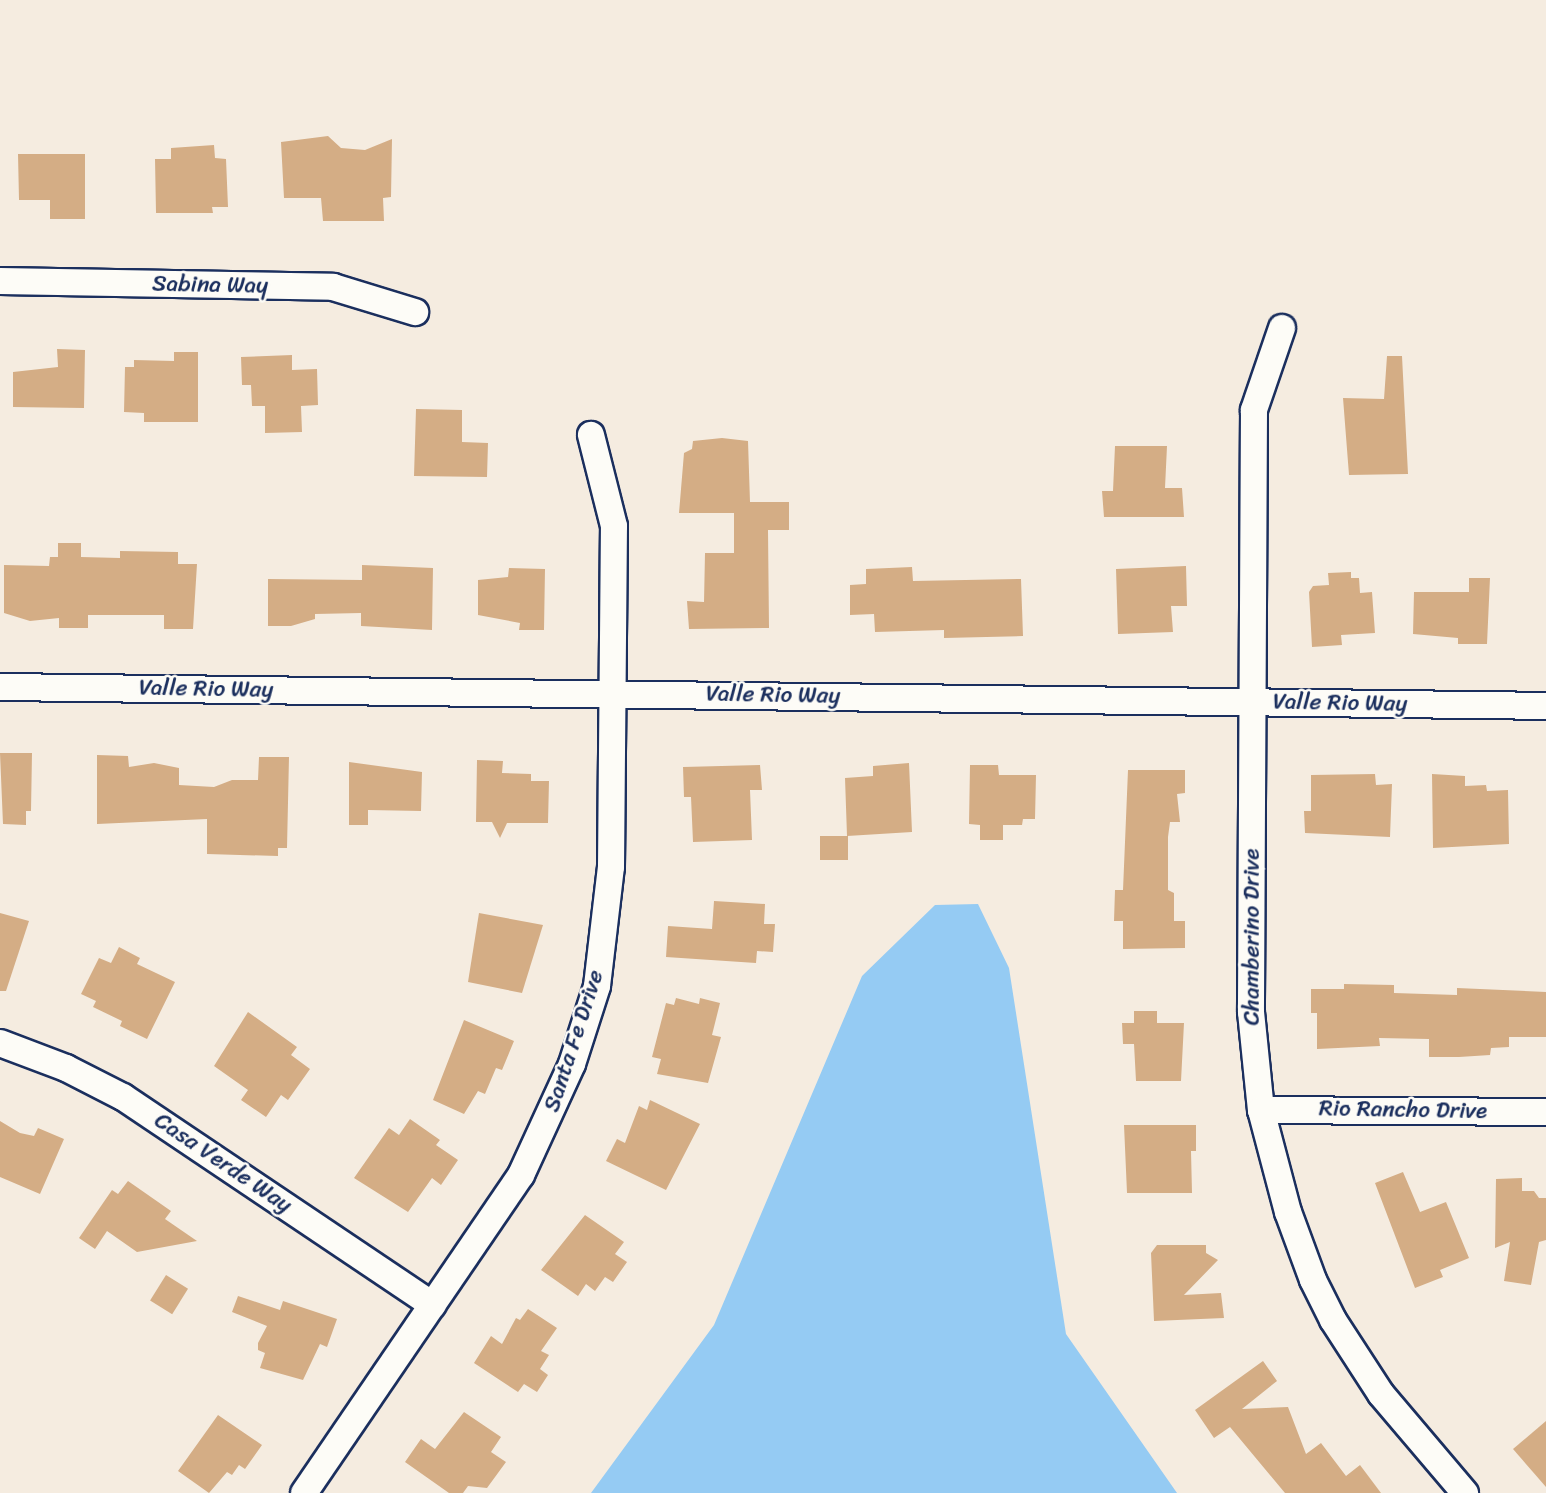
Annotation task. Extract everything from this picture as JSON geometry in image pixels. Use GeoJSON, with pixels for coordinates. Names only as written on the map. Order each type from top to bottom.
{"type":"FeatureCollection","features":[{"type":"Feature","properties":{"kind":"street","name":"Sabina Way"},"geometry":{"type":"LineString","coordinates":[[0,281],[333,287],[415,312]]}},
{"type":"Feature","properties":{"kind":"street","name":"Chamberino Drive"},"geometry":{"type":"LineString","coordinates":[[1282,328],[1254,410],[1251,1012],[1261,1110],[1288,1212],[1313,1280],[1333,1320],[1381,1394],[1465,1493]]}},
{"type":"Feature","properties":{"kind":"street","name":"Santa Fe Drive"},"geometry":{"type":"LineString","coordinates":[[303,1493],[521,1175],[546,1127],[597,986],[611,867],[615,693],[614,526],[591,435]]}},
{"type":"Feature","properties":{"kind":"street","name":"Valle Rio Way"},"geometry":{"type":"LineString","coordinates":[[0,687],[1546,706]]}},
{"type":"Feature","properties":{"kind":"street","name":"Casa Verde Way"},"geometry":{"type":"LineString","coordinates":[[0,1043],[66,1068],[123,1097],[433,1305]]}},
{"type":"Feature","properties":{"kind":"street","name":"Rio Rancho Drive"},"geometry":{"type":"LineString","coordinates":[[1261,1110],[1546,1112]]}},
{"type":"Feature","properties":{"kind":"water"},"geometry":{"type":"Polygon","coordinates":[[[978,904],[1009,968],[1066,1334],[1177,1493],[591,1493],[714,1325],[862,976],[935,905],[978,904]]]}},
{"type":"Feature","properties":{"kind":"building"},"geometry":{"type":"Polygon","coordinates":[[[328,136],[341,148],[365,150],[392,139],[391,197],[383,198],[384,221],[323,221],[321,198],[284,198],[281,142],[328,136]]]}},
{"type":"Feature","properties":{"kind":"building"},"geometry":{"type":"Polygon","coordinates":[[[214,145],[215,158],[226,159],[228,207],[212,207],[213,213],[156,213],[155,159],[171,159],[171,148],[214,145]]]}},
{"type":"Feature","properties":{"kind":"building"},"geometry":{"type":"Polygon","coordinates":[[[18,154],[85,154],[85,219],[50,219],[50,200],[19,200],[18,154]]]}},
{"type":"Feature","properties":{"kind":"building"},"geometry":{"type":"Polygon","coordinates":[[[57,349],[85,350],[84,408],[13,407],[13,372],[58,367],[57,349]]]}},
{"type":"Feature","properties":{"kind":"building"},"geometry":{"type":"Polygon","coordinates":[[[174,352],[198,352],[198,422],[144,422],[144,413],[124,412],[125,367],[134,367],[134,360],[174,361],[174,352]]]}},
{"type":"Feature","properties":{"kind":"building"},"geometry":{"type":"Polygon","coordinates":[[[292,355],[292,370],[317,369],[318,405],[301,406],[302,432],[265,433],[265,406],[252,406],[251,385],[242,385],[241,357],[292,355]]]}},
{"type":"Feature","properties":{"kind":"building"},"geometry":{"type":"Polygon","coordinates":[[[1387,356],[1402,356],[1408,474],[1349,475],[1343,398],[1384,399],[1387,356]]]}},
{"type":"Feature","properties":{"kind":"building"},"geometry":{"type":"Polygon","coordinates":[[[416,409],[462,410],[462,442],[488,443],[487,477],[414,476],[416,409]]]}},
{"type":"Feature","properties":{"kind":"building"},"geometry":{"type":"Polygon","coordinates":[[[722,438],[748,441],[750,502],[789,502],[789,530],[768,530],[769,628],[689,629],[687,601],[704,602],[705,553],[734,553],[734,513],[679,513],[684,453],[692,449],[693,441],[722,438]]]}},
{"type":"Feature","properties":{"kind":"building"},"geometry":{"type":"Polygon","coordinates":[[[1115,446],[1167,446],[1165,488],[1182,488],[1184,517],[1104,517],[1102,491],[1113,491],[1115,446]]]}},
{"type":"Feature","properties":{"kind":"building"},"geometry":{"type":"Polygon","coordinates":[[[58,543],[81,543],[81,557],[120,558],[120,551],[178,552],[178,564],[197,564],[193,629],[164,629],[164,615],[88,615],[88,628],[59,628],[59,618],[30,621],[4,613],[4,565],[49,566],[50,557],[58,557],[58,543]]]}},
{"type":"Feature","properties":{"kind":"building"},"geometry":{"type":"Polygon","coordinates":[[[362,565],[433,568],[432,630],[361,626],[361,613],[315,614],[315,619],[291,626],[268,626],[268,579],[362,580],[362,565]]]}},
{"type":"Feature","properties":{"kind":"building"},"geometry":{"type":"Polygon","coordinates":[[[1186,566],[1187,606],[1171,606],[1173,632],[1118,634],[1116,569],[1186,566]]]}},
{"type":"Feature","properties":{"kind":"building"},"geometry":{"type":"Polygon","coordinates":[[[912,567],[913,581],[1021,579],[1023,636],[944,638],[944,630],[875,632],[874,614],[850,615],[850,585],[866,584],[866,569],[912,567]]]}},
{"type":"Feature","properties":{"kind":"building"},"geometry":{"type":"Polygon","coordinates":[[[509,568],[545,569],[544,630],[519,630],[520,623],[478,615],[478,580],[508,577],[509,568]]]}},
{"type":"Feature","properties":{"kind":"building"},"geometry":{"type":"Polygon","coordinates":[[[1351,572],[1351,578],[1359,578],[1360,593],[1372,592],[1375,633],[1341,635],[1342,645],[1312,647],[1309,592],[1313,586],[1329,585],[1328,573],[1351,572]]]}},
{"type":"Feature","properties":{"kind":"building"},"geometry":{"type":"Polygon","coordinates":[[[1469,578],[1490,578],[1487,644],[1458,644],[1458,638],[1413,634],[1414,592],[1469,592],[1469,578]]]}},
{"type":"Feature","properties":{"kind":"building"},"geometry":{"type":"Polygon","coordinates":[[[0,753],[32,753],[31,811],[26,811],[26,825],[3,824],[0,753]]]}},
{"type":"Feature","properties":{"kind":"building"},"geometry":{"type":"Polygon","coordinates":[[[97,755],[128,756],[129,767],[154,763],[179,768],[179,785],[214,787],[232,780],[258,780],[259,757],[289,757],[287,848],[278,848],[278,856],[207,854],[207,819],[97,824],[97,755]]]}},
{"type":"Feature","properties":{"kind":"building"},"geometry":{"type":"Polygon","coordinates":[[[477,760],[503,761],[502,773],[531,774],[531,781],[549,781],[548,823],[507,823],[500,838],[492,822],[476,822],[477,760]]]}},
{"type":"Feature","properties":{"kind":"building"},"geometry":{"type":"Polygon","coordinates":[[[349,762],[422,772],[421,811],[368,810],[368,825],[349,825],[349,762]]]}},
{"type":"Feature","properties":{"kind":"building"},"geometry":{"type":"Polygon","coordinates":[[[909,763],[912,832],[847,836],[845,778],[873,776],[873,766],[909,763]]]}},
{"type":"Feature","properties":{"kind":"building"},"geometry":{"type":"Polygon","coordinates":[[[760,765],[762,790],[750,790],[752,840],[693,842],[691,797],[684,797],[683,767],[760,765]]]}},
{"type":"Feature","properties":{"kind":"building"},"geometry":{"type":"Polygon","coordinates":[[[970,765],[998,765],[999,775],[1036,775],[1035,819],[1023,819],[1022,825],[1003,825],[1003,840],[980,840],[980,825],[969,824],[970,765]]]}},
{"type":"Feature","properties":{"kind":"building"},"geometry":{"type":"Polygon","coordinates":[[[1128,770],[1185,770],[1185,793],[1177,794],[1180,822],[1170,822],[1168,890],[1174,893],[1174,921],[1185,921],[1185,948],[1123,949],[1123,921],[1114,921],[1115,890],[1123,890],[1128,770]]]}},
{"type":"Feature","properties":{"kind":"building"},"geometry":{"type":"Polygon","coordinates":[[[1375,774],[1376,785],[1392,784],[1390,837],[1305,833],[1304,811],[1311,811],[1311,775],[1375,774]]]}},
{"type":"Feature","properties":{"kind":"building"},"geometry":{"type":"Polygon","coordinates":[[[1432,774],[1465,776],[1465,786],[1486,785],[1487,791],[1508,790],[1509,844],[1433,848],[1432,774]]]}},
{"type":"Feature","properties":{"kind":"building"},"geometry":{"type":"Polygon","coordinates":[[[820,836],[848,836],[848,860],[820,860],[820,836]]]}},
{"type":"Feature","properties":{"kind":"building"},"geometry":{"type":"Polygon","coordinates":[[[714,901],[765,904],[764,924],[775,924],[773,952],[757,951],[756,963],[666,957],[668,926],[712,929],[714,901]]]}},
{"type":"Feature","properties":{"kind":"building"},"geometry":{"type":"Polygon","coordinates":[[[0,913],[29,921],[6,991],[0,991],[0,913]]]}},
{"type":"Feature","properties":{"kind":"building"},"geometry":{"type":"Polygon","coordinates":[[[479,913],[543,925],[522,993],[468,982],[479,913]]]}},
{"type":"Feature","properties":{"kind":"building"},"geometry":{"type":"Polygon","coordinates":[[[119,947],[140,958],[137,964],[175,982],[147,1039],[120,1026],[122,1021],[93,1007],[96,1001],[81,994],[99,958],[111,963],[119,947]]]}},
{"type":"Feature","properties":{"kind":"building"},"geometry":{"type":"Polygon","coordinates":[[[1344,984],[1394,985],[1394,993],[1457,995],[1457,988],[1546,992],[1546,1037],[1509,1037],[1509,1047],[1491,1048],[1490,1055],[1459,1057],[1429,1057],[1429,1039],[1379,1038],[1380,1046],[1317,1049],[1317,1013],[1311,1013],[1311,989],[1344,989],[1344,984]]]}},
{"type":"Feature","properties":{"kind":"building"},"geometry":{"type":"Polygon","coordinates":[[[676,998],[699,1004],[700,998],[720,1003],[712,1035],[721,1037],[708,1083],[657,1074],[661,1059],[652,1057],[666,1003],[674,1005],[676,998]]]}},
{"type":"Feature","properties":{"kind":"building"},"geometry":{"type":"Polygon","coordinates":[[[1134,1011],[1157,1011],[1157,1023],[1184,1023],[1181,1081],[1136,1081],[1134,1044],[1123,1044],[1122,1023],[1134,1023],[1134,1011]]]}},
{"type":"Feature","properties":{"kind":"building"},"geometry":{"type":"Polygon","coordinates":[[[248,1012],[297,1047],[291,1055],[310,1069],[288,1100],[281,1095],[266,1117],[241,1100],[248,1090],[214,1066],[248,1012]]]}},
{"type":"Feature","properties":{"kind":"building"},"geometry":{"type":"Polygon","coordinates":[[[464,1020],[514,1041],[502,1070],[496,1068],[485,1094],[478,1091],[464,1114],[433,1100],[464,1020]]]}},
{"type":"Feature","properties":{"kind":"building"},"geometry":{"type":"Polygon","coordinates":[[[650,1100],[700,1124],[666,1190],[606,1161],[617,1139],[625,1143],[639,1106],[647,1110],[650,1100]]]}},
{"type":"Feature","properties":{"kind":"building"},"geometry":{"type":"Polygon","coordinates":[[[410,1119],[440,1140],[436,1145],[458,1160],[441,1185],[432,1178],[408,1212],[354,1178],[389,1128],[399,1135],[410,1119]]]}},
{"type":"Feature","properties":{"kind":"building"},"geometry":{"type":"Polygon","coordinates":[[[0,1121],[20,1133],[34,1136],[38,1128],[64,1139],[40,1194],[0,1177],[0,1121]]]}},
{"type":"Feature","properties":{"kind":"building"},"geometry":{"type":"Polygon","coordinates":[[[1124,1125],[1196,1125],[1196,1151],[1191,1151],[1192,1193],[1127,1193],[1124,1125]]]}},
{"type":"Feature","properties":{"kind":"building"},"geometry":{"type":"Polygon","coordinates":[[[1403,1172],[1420,1212],[1446,1202],[1469,1258],[1440,1270],[1443,1277],[1415,1288],[1375,1183],[1403,1172]]]}},
{"type":"Feature","properties":{"kind":"building"},"geometry":{"type":"Polygon","coordinates":[[[1522,1178],[1522,1191],[1534,1191],[1539,1198],[1546,1198],[1546,1240],[1539,1242],[1531,1285],[1504,1281],[1510,1242],[1495,1248],[1496,1179],[1522,1178]]]}},
{"type":"Feature","properties":{"kind":"building"},"geometry":{"type":"Polygon","coordinates":[[[128,1181],[171,1211],[165,1219],[197,1241],[137,1252],[107,1231],[95,1249],[79,1238],[112,1190],[118,1194],[128,1181]]]}},
{"type":"Feature","properties":{"kind":"building"},"geometry":{"type":"Polygon","coordinates":[[[585,1215],[624,1242],[615,1254],[627,1262],[613,1282],[605,1277],[595,1291],[586,1284],[578,1296],[541,1270],[585,1215]]]}},
{"type":"Feature","properties":{"kind":"building"},"geometry":{"type":"Polygon","coordinates":[[[1157,1245],[1206,1245],[1206,1253],[1218,1260],[1184,1295],[1221,1293],[1224,1318],[1154,1321],[1151,1253],[1157,1245]]]}},
{"type":"Feature","properties":{"kind":"building"},"geometry":{"type":"Polygon","coordinates":[[[166,1275],[188,1289],[172,1314],[150,1300],[166,1275]]]}},
{"type":"Feature","properties":{"kind":"building"},"geometry":{"type":"Polygon","coordinates":[[[238,1296],[280,1310],[283,1301],[337,1319],[327,1347],[320,1344],[303,1380],[260,1368],[265,1353],[258,1350],[258,1343],[267,1326],[232,1312],[238,1296]]]}},
{"type":"Feature","properties":{"kind":"building"},"geometry":{"type":"Polygon","coordinates":[[[528,1309],[557,1328],[541,1351],[549,1355],[540,1369],[548,1375],[537,1392],[524,1384],[518,1392],[474,1363],[491,1336],[502,1344],[516,1318],[520,1320],[528,1309]]]}},
{"type":"Feature","properties":{"kind":"building"},"geometry":{"type":"Polygon","coordinates":[[[1263,1361],[1277,1381],[1242,1409],[1288,1407],[1306,1454],[1321,1443],[1346,1476],[1360,1465],[1381,1493],[1285,1493],[1230,1427],[1214,1438],[1195,1410],[1263,1361]]]}},
{"type":"Feature","properties":{"kind":"building"},"geometry":{"type":"Polygon","coordinates":[[[464,1412],[501,1437],[491,1452],[506,1462],[487,1488],[468,1486],[463,1493],[449,1493],[405,1462],[421,1439],[435,1449],[464,1412]]]}},
{"type":"Feature","properties":{"kind":"building"},"geometry":{"type":"Polygon","coordinates":[[[218,1415],[262,1445],[245,1469],[239,1465],[232,1475],[227,1472],[209,1493],[178,1471],[218,1415]]]}},
{"type":"Feature","properties":{"kind":"building"},"geometry":{"type":"Polygon","coordinates":[[[1546,1421],[1546,1487],[1513,1449],[1546,1421]]]}}]}
